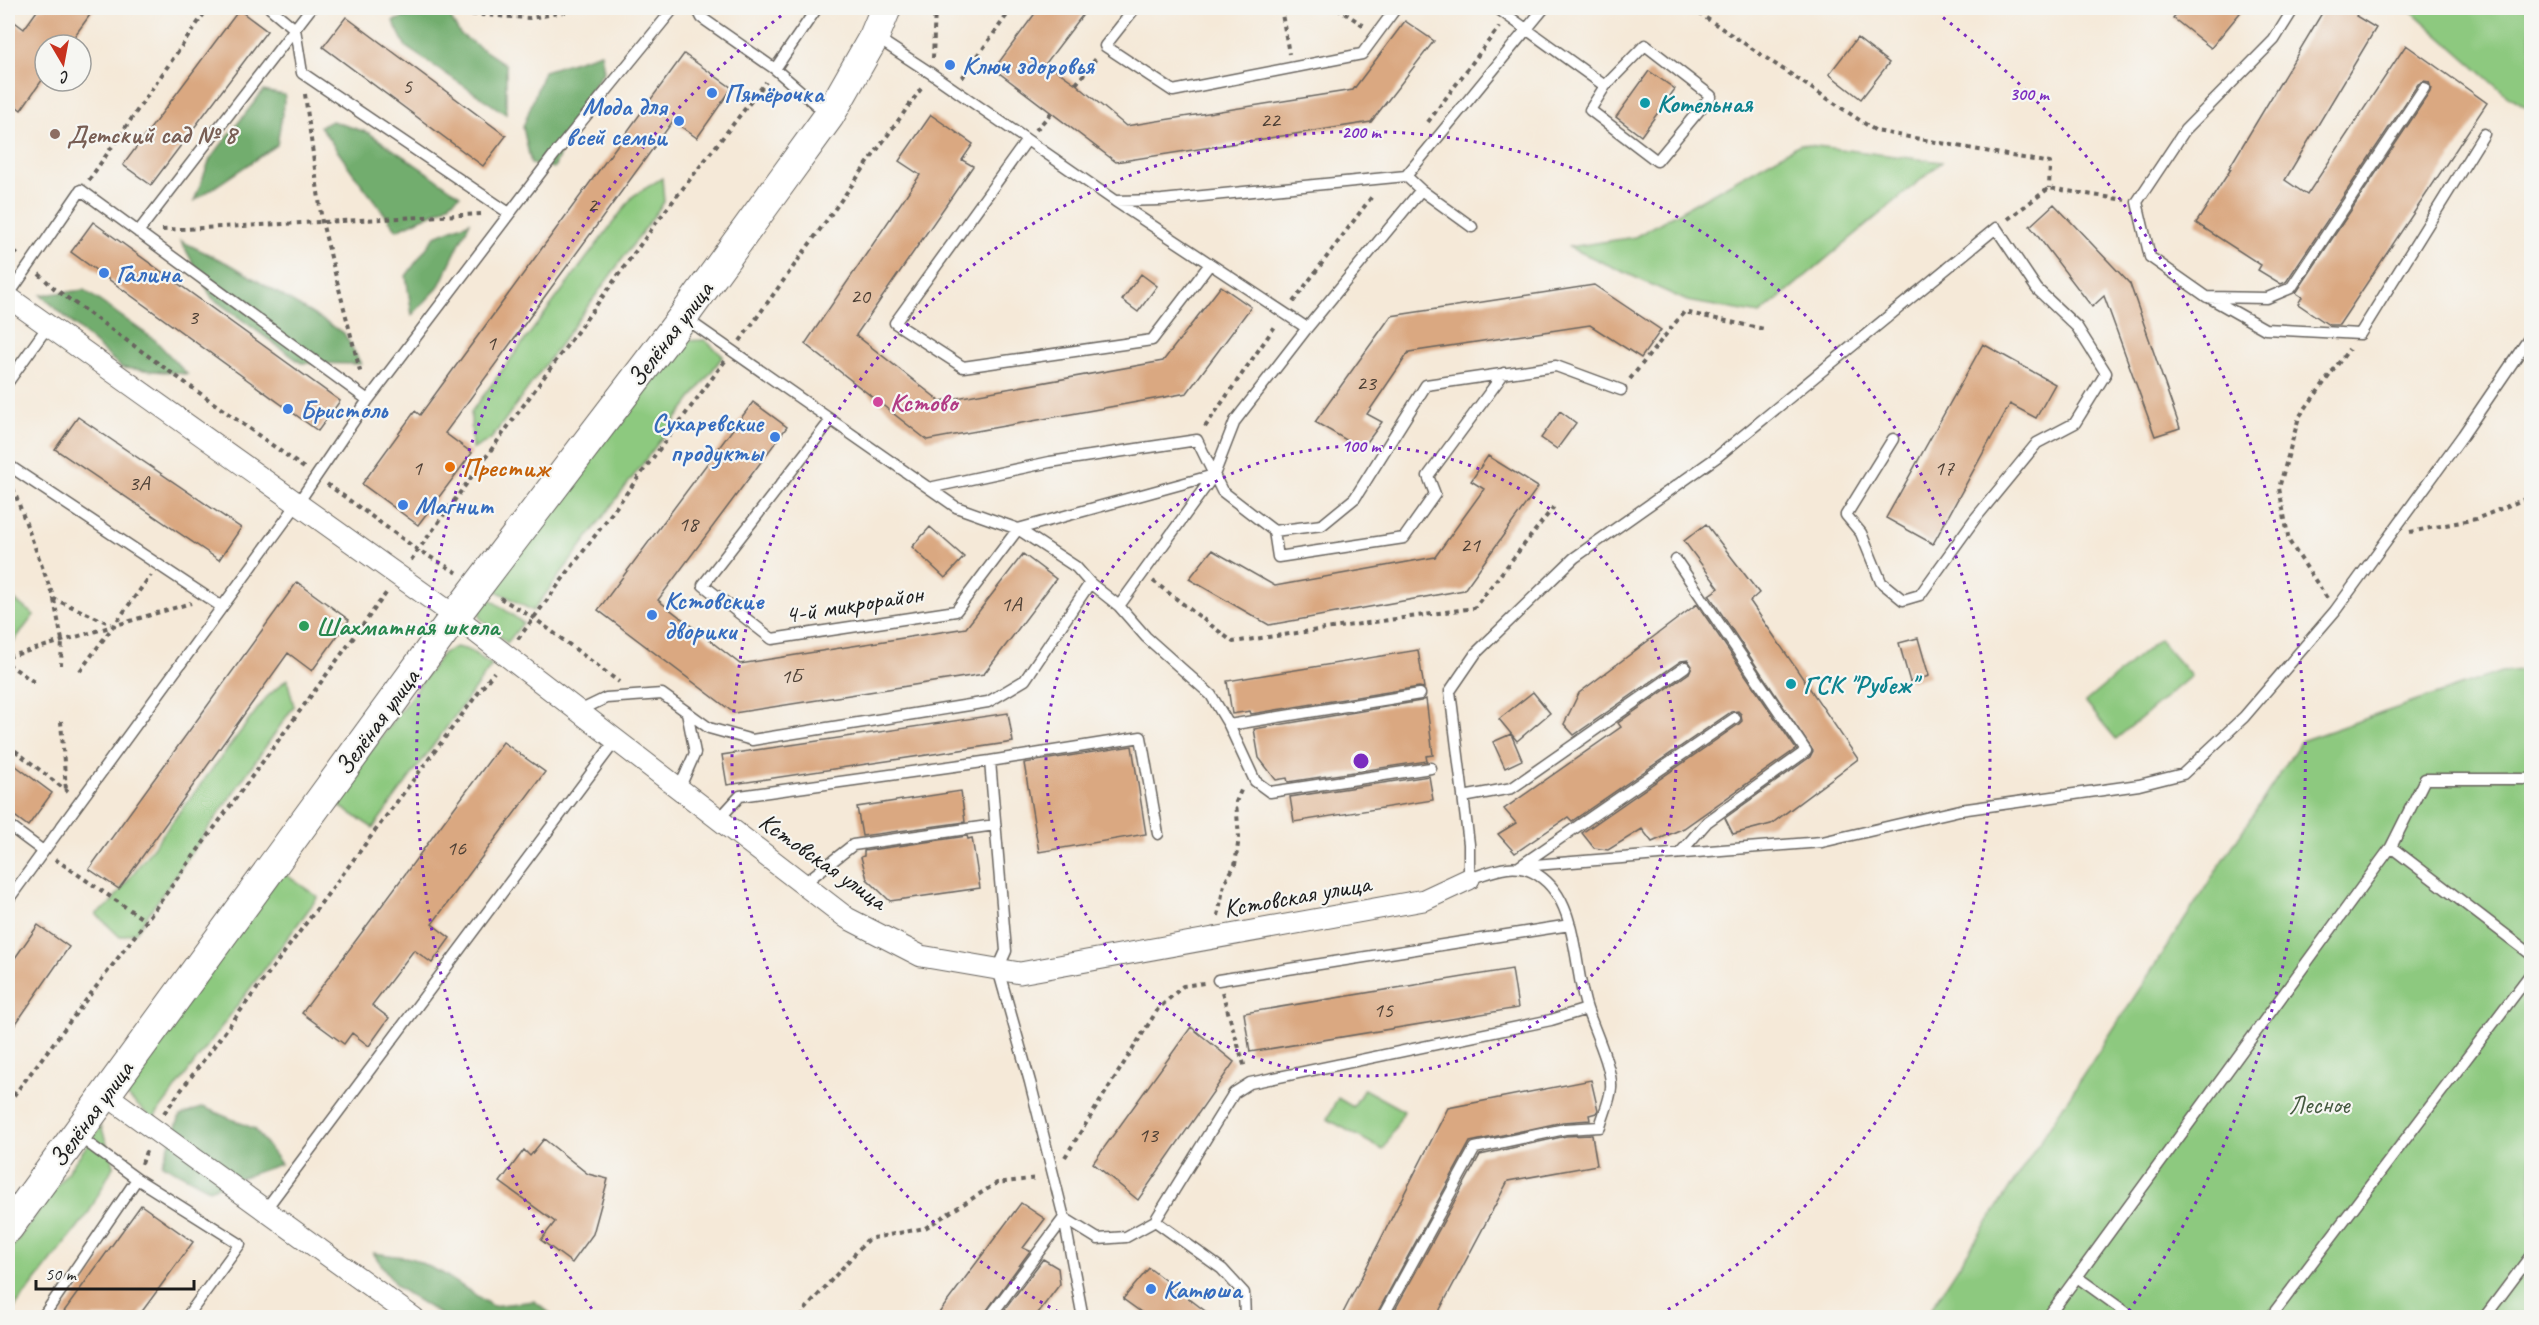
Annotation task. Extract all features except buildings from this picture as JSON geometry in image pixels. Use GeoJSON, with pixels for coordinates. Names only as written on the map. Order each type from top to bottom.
{"type":"FeatureCollection","features":[{"type":"Feature","properties":{"kind":"main road","name":"Зелёная улица"},"geometry":{"type":"LineString","coordinates":[[8,1228],[455,616],[684,317],[829,116],[874,37],[886,8]]}},
{"type":"Feature","properties":{"kind":"street","name":"Кстовская улица"},"geometry":{"type":"LineString","coordinates":[[8,296],[455,616],[848,918],[921,956],[1020,973],[1424,900],[1469,879]]}},
{"type":"Feature","properties":{"kind":"street"},"geometry":{"type":"LineString","coordinates":[[105,1094],[411,1317]]}},
{"type":"Feature","properties":{"kind":"lane"},"geometry":{"type":"LineString","coordinates":[[270,8],[295,29],[302,73],[509,213]]}},
{"type":"Feature","properties":{"kind":"lane"},"geometry":{"type":"LineString","coordinates":[[138,232],[311,8]]}},
{"type":"Feature","properties":{"kind":"lane"},"geometry":{"type":"LineString","coordinates":[[8,900],[298,503],[368,400],[509,213],[674,8]]}},
{"type":"Feature","properties":{"kind":"lane"},"geometry":{"type":"LineString","coordinates":[[697,8],[702,18],[775,69],[829,116]]}},
{"type":"Feature","properties":{"kind":"lane"},"geometry":{"type":"LineString","coordinates":[[775,69],[817,8]]}},
{"type":"Feature","properties":{"kind":"lane"},"geometry":{"type":"LineString","coordinates":[[1136,8],[1105,46],[1173,91],[1362,54],[1396,8]]}},
{"type":"Feature","properties":{"kind":"lane"},"geometry":{"type":"LineString","coordinates":[[1497,8],[1605,86]]}},
{"type":"Feature","properties":{"kind":"lane"},"geometry":{"type":"LineString","coordinates":[[1115,201],[1162,200],[1406,176],[1544,8]]}},
{"type":"Feature","properties":{"kind":"lane"},"geometry":{"type":"LineString","coordinates":[[2294,8],[2274,40],[2186,130],[2137,201],[2150,257],[2207,297],[2265,329],[2360,334],[2484,134]]}},
{"type":"Feature","properties":{"kind":"lane"},"geometry":{"type":"LineString","coordinates":[[874,37],[1307,328]]}},
{"type":"Feature","properties":{"kind":"lane"},"geometry":{"type":"LineString","coordinates":[[1645,45],[1711,96],[1657,161],[1590,110],[1605,86],[1645,45]]}},
{"type":"Feature","properties":{"kind":"lane"},"geometry":{"type":"LineString","coordinates":[[2207,297],[2267,298],[2291,288],[2424,88]]}},
{"type":"Feature","properties":{"kind":"lane"},"geometry":{"type":"LineString","coordinates":[[1028,140],[895,323],[963,367],[1152,340],[1210,264]]}},
{"type":"Feature","properties":{"kind":"lane"},"geometry":{"type":"LineString","coordinates":[[1406,176],[1421,190],[1472,227]]}},
{"type":"Feature","properties":{"kind":"lane"},"geometry":{"type":"LineString","coordinates":[[8,296],[81,190],[368,400]]}},
{"type":"Feature","properties":{"kind":"lane"},"geometry":{"type":"LineString","coordinates":[[1119,606],[1214,475],[1235,421],[1307,328],[1421,190]]}},
{"type":"Feature","properties":{"kind":"lane"},"geometry":{"type":"LineString","coordinates":[[1893,439],[1846,515],[1861,533],[1881,582],[1902,600],[1920,595],[1974,520],[2037,443],[2075,423],[2106,373],[2077,327],[2037,289],[1996,228],[1717,457],[1574,558],[1476,652],[1450,691],[1469,844],[1469,879],[1498,868],[1822,842],[1960,810],[2139,785],[2183,774],[2244,717],[2335,611],[2463,435],[2532,334]]}},
{"type":"Feature","properties":{"kind":"lane"},"geometry":{"type":"LineString","coordinates":[[684,317],[956,507],[1018,529],[1076,567],[1090,583],[1119,606],[1146,637],[1211,695],[1229,725],[1255,781],[1270,792],[1431,768]]}},
{"type":"Feature","properties":{"kind":"lane"},"geometry":{"type":"LineString","coordinates":[[8,382],[48,326]]}},
{"type":"Feature","properties":{"kind":"lane"},"geometry":{"type":"LineString","coordinates":[[1274,531],[1322,525],[1355,498],[1426,385],[1556,366],[1621,390]]}},
{"type":"Feature","properties":{"kind":"lane"},"geometry":{"type":"LineString","coordinates":[[929,488],[1050,462],[1197,440],[1222,490],[1274,531],[1278,557],[1404,538],[1435,494],[1428,476],[1504,373]]}},
{"type":"Feature","properties":{"kind":"lane","name":"4-й микрорайон"},"geometry":{"type":"LineString","coordinates":[[831,420],[704,585],[771,639],[956,611],[1018,529]]}},
{"type":"Feature","properties":{"kind":"lane"},"geometry":{"type":"LineString","coordinates":[[8,465],[222,607]]}},
{"type":"Feature","properties":{"kind":"lane"},"geometry":{"type":"LineString","coordinates":[[1018,529],[1214,475]]}},
{"type":"Feature","properties":{"kind":"lane"},"geometry":{"type":"LineString","coordinates":[[1676,560],[1806,751],[1707,822],[1680,853]]}},
{"type":"Feature","properties":{"kind":"lane"},"geometry":{"type":"LineString","coordinates":[[579,711],[606,698],[662,694],[709,728],[752,740],[988,702],[1025,680],[1090,583]]}},
{"type":"Feature","properties":{"kind":"lane"},"geometry":{"type":"LineString","coordinates":[[1462,797],[1512,788],[1685,667]]}},
{"type":"Feature","properties":{"kind":"lane"},"geometry":{"type":"LineString","coordinates":[[1229,725],[1420,694]]}},
{"type":"Feature","properties":{"kind":"lane"},"geometry":{"type":"LineString","coordinates":[[680,789],[695,753],[687,712]]}},
{"type":"Feature","properties":{"kind":"lane"},"geometry":{"type":"LineString","coordinates":[[1519,867],[1735,718]]}},
{"type":"Feature","properties":{"kind":"lane"},"geometry":{"type":"LineString","coordinates":[[719,819],[740,796],[1141,737],[1158,834]]}},
{"type":"Feature","properties":{"kind":"lane"},"geometry":{"type":"LineString","coordinates":[[265,1210],[616,740]]}},
{"type":"Feature","properties":{"kind":"lane"},"geometry":{"type":"LineString","coordinates":[[990,761],[1006,951],[998,969],[1030,1082],[1064,1218],[1083,1317]]}},
{"type":"Feature","properties":{"kind":"lane"},"geometry":{"type":"LineString","coordinates":[[2047,1317],[2391,847],[2425,779],[2532,778]]}},
{"type":"Feature","properties":{"kind":"lane"},"geometry":{"type":"LineString","coordinates":[[8,825],[43,851]]}},
{"type":"Feature","properties":{"kind":"lane"},"geometry":{"type":"LineString","coordinates":[[803,884],[853,845],[995,825]]}},
{"type":"Feature","properties":{"kind":"lane"},"geometry":{"type":"LineString","coordinates":[[2391,847],[2532,956]]}},
{"type":"Feature","properties":{"kind":"lane"},"geometry":{"type":"LineString","coordinates":[[1382,1317],[1475,1148],[1565,1129],[1600,1127],[1612,1086],[1596,1028],[1587,1009],[1570,926],[1556,890],[1538,874],[1519,867]]}},
{"type":"Feature","properties":{"kind":"lane"},"geometry":{"type":"LineString","coordinates":[[1218,980],[1570,926]]}},
{"type":"Feature","properties":{"kind":"lane"},"geometry":{"type":"LineString","coordinates":[[2270,1317],[2532,972]]}},
{"type":"Feature","properties":{"kind":"lane"},"geometry":{"type":"LineString","coordinates":[[1064,1218],[1098,1239],[1126,1237],[1155,1221],[1234,1093],[1250,1083],[1551,1020],[1587,1009]]}},
{"type":"Feature","properties":{"kind":"lane"},"geometry":{"type":"LineString","coordinates":[[76,1134],[137,1179],[240,1244],[186,1317]]}},
{"type":"Feature","properties":{"kind":"lane"},"geometry":{"type":"LineString","coordinates":[[42,1317],[137,1179]]}},
{"type":"Feature","properties":{"kind":"lane"},"geometry":{"type":"LineString","coordinates":[[989,1317],[1064,1218]]}},
{"type":"Feature","properties":{"kind":"lane"},"geometry":{"type":"LineString","coordinates":[[1155,1221],[1222,1269],[1244,1293],[1245,1317]]}},
{"type":"Feature","properties":{"kind":"lane"},"geometry":{"type":"LineString","coordinates":[[2484,1317],[2532,1254]]}},
{"type":"Feature","properties":{"kind":"lane"},"geometry":{"type":"LineString","coordinates":[[2077,1277],[2134,1317]]}},
{"type":"Feature","properties":{"kind":"path"},"geometry":{"type":"LineString","coordinates":[[81,190],[208,8]]}},
{"type":"Feature","properties":{"kind":"path"},"geometry":{"type":"LineString","coordinates":[[364,8],[530,18],[588,8]]}},
{"type":"Feature","properties":{"kind":"path"},"geometry":{"type":"LineString","coordinates":[[137,1179],[153,1128],[732,351],[932,74],[935,8]]}},
{"type":"Feature","properties":{"kind":"path"},"geometry":{"type":"LineString","coordinates":[[954,89],[1012,8]]}},
{"type":"Feature","properties":{"kind":"path"},"geometry":{"type":"LineString","coordinates":[[1281,8],[1292,68]]}},
{"type":"Feature","properties":{"kind":"path"},"geometry":{"type":"LineString","coordinates":[[1337,8],[1377,34]]}},
{"type":"Feature","properties":{"kind":"path"},"geometry":{"type":"LineString","coordinates":[[1691,8],[1876,131],[2050,163],[2049,188]]}},
{"type":"Feature","properties":{"kind":"path"},"geometry":{"type":"LineString","coordinates":[[1421,130],[1508,15]]}},
{"type":"Feature","properties":{"kind":"path"},"geometry":{"type":"LineString","coordinates":[[1076,84],[1105,46]]}},
{"type":"Feature","properties":{"kind":"path"},"geometry":{"type":"LineString","coordinates":[[302,73],[322,222],[368,400]]}},
{"type":"Feature","properties":{"kind":"path"},"geometry":{"type":"LineString","coordinates":[[1028,140],[1051,113]]}},
{"type":"Feature","properties":{"kind":"path"},"geometry":{"type":"LineString","coordinates":[[1197,440],[1284,313],[1385,178]]}},
{"type":"Feature","properties":{"kind":"path"},"geometry":{"type":"LineString","coordinates":[[1996,228],[2049,188],[2137,201]]}},
{"type":"Feature","properties":{"kind":"path"},"geometry":{"type":"LineString","coordinates":[[138,232],[509,213]]}},
{"type":"Feature","properties":{"kind":"path"},"geometry":{"type":"LineString","coordinates":[[8,245],[55,289],[418,550],[534,618],[637,695]]}},
{"type":"Feature","properties":{"kind":"path"},"geometry":{"type":"LineString","coordinates":[[1621,390],[1684,312],[1764,329]]}},
{"type":"Feature","properties":{"kind":"path"},"geometry":{"type":"LineString","coordinates":[[2335,611],[2289,541],[2279,488],[2299,417],[2360,334]]}},
{"type":"Feature","properties":{"kind":"path"},"geometry":{"type":"LineString","coordinates":[[11,483],[54,599],[62,640],[61,665]]}},
{"type":"Feature","properties":{"kind":"path"},"geometry":{"type":"LineString","coordinates":[[2405,532],[2476,519],[2532,496]]}},
{"type":"Feature","properties":{"kind":"path"},"geometry":{"type":"LineString","coordinates":[[1142,574],[1233,642],[1474,608],[1556,504]]}},
{"type":"Feature","properties":{"kind":"path"},"geometry":{"type":"LineString","coordinates":[[80,671],[112,625],[159,565]]}},
{"type":"Feature","properties":{"kind":"path"},"geometry":{"type":"LineString","coordinates":[[8,657],[209,598]]}},
{"type":"Feature","properties":{"kind":"path"},"geometry":{"type":"LineString","coordinates":[[54,599],[112,625]]}},
{"type":"Feature","properties":{"kind":"path"},"geometry":{"type":"LineString","coordinates":[[8,664],[37,684]]}},
{"type":"Feature","properties":{"kind":"path"},"geometry":{"type":"LineString","coordinates":[[61,721],[66,790]]}},
{"type":"Feature","properties":{"kind":"path"},"geometry":{"type":"LineString","coordinates":[[8,745],[80,801]]}},
{"type":"Feature","properties":{"kind":"path"},"geometry":{"type":"LineString","coordinates":[[1213,938],[1224,884],[1235,865],[1239,837],[1236,802],[1250,771]]}},
{"type":"Feature","properties":{"kind":"path"},"geometry":{"type":"LineString","coordinates":[[43,851],[146,921]]}},
{"type":"Feature","properties":{"kind":"path"},"geometry":{"type":"LineString","coordinates":[[802,1317],[804,1311],[868,1239],[925,1227],[997,1183],[1053,1176],[1158,1009],[1183,986],[1218,980],[1250,1083]]}},
{"type":"Feature","properties":{"kind":"green space"},"geometry":{"type":"Polygon","coordinates":[[[433,8],[445,8],[460,34],[506,65],[506,114],[406,47],[393,21],[433,8]]]}},
{"type":"Feature","properties":{"kind":"green space"},"geometry":{"type":"Polygon","coordinates":[[[2408,8],[2531,8],[2531,110],[2509,97],[2408,8]]]}},
{"type":"Feature","properties":{"kind":"green space"},"geometry":{"type":"Polygon","coordinates":[[[601,53],[604,71],[582,103],[554,168],[531,164],[523,127],[544,71],[601,53]]]}},
{"type":"Feature","properties":{"kind":"green space"},"geometry":{"type":"Polygon","coordinates":[[[263,91],[285,95],[277,145],[194,201],[210,159],[263,91]]]}},
{"type":"Feature","properties":{"kind":"green space"},"geometry":{"type":"Polygon","coordinates":[[[332,121],[369,133],[460,195],[444,208],[397,230],[320,126],[332,121]]]}},
{"type":"Feature","properties":{"kind":"green space"},"geometry":{"type":"Polygon","coordinates":[[[1800,144],[1942,162],[1760,314],[1687,301],[1569,247],[1635,237],[1800,144]]]}},
{"type":"Feature","properties":{"kind":"green space"},"geometry":{"type":"Polygon","coordinates":[[[662,178],[664,202],[491,439],[472,450],[471,412],[633,196],[662,178]]]}},
{"type":"Feature","properties":{"kind":"green space"},"geometry":{"type":"Polygon","coordinates":[[[470,222],[438,288],[412,315],[406,276],[435,236],[470,222]]]}},
{"type":"Feature","properties":{"kind":"green space"},"geometry":{"type":"Polygon","coordinates":[[[181,241],[233,266],[344,333],[361,364],[301,363],[212,298],[181,241]]]}},
{"type":"Feature","properties":{"kind":"green space"},"geometry":{"type":"Polygon","coordinates":[[[84,290],[155,340],[187,374],[122,368],[41,295],[84,290]]]}},
{"type":"Feature","properties":{"kind":"green space"},"geometry":{"type":"Polygon","coordinates":[[[705,340],[723,356],[533,611],[491,588],[680,341],[705,340]]]}},
{"type":"Feature","properties":{"kind":"green space"},"geometry":{"type":"Polygon","coordinates":[[[8,595],[34,615],[8,649],[8,595]]]}},
{"type":"Feature","properties":{"kind":"green space"},"geometry":{"type":"Polygon","coordinates":[[[486,596],[523,623],[507,643],[480,618],[479,605],[486,596]]]}},
{"type":"Feature","properties":{"kind":"green space"},"geometry":{"type":"Polygon","coordinates":[[[2159,639],[2191,676],[2116,739],[2085,702],[2159,639]]]}},
{"type":"Feature","properties":{"kind":"green space"},"geometry":{"type":"Polygon","coordinates":[[[456,647],[469,650],[492,665],[373,828],[333,802],[443,653],[456,647]]]}},
{"type":"Feature","properties":{"kind":"green space","name":"Лесное"},"geometry":{"type":"Polygon","coordinates":[[[2531,669],[2531,1317],[1925,1318],[2301,741],[2501,672],[2531,669]]]}},
{"type":"Feature","properties":{"kind":"green space"},"geometry":{"type":"Polygon","coordinates":[[[287,679],[294,706],[136,932],[120,937],[96,914],[110,904],[266,698],[287,679]]]}},
{"type":"Feature","properties":{"kind":"green space"},"geometry":{"type":"Polygon","coordinates":[[[282,872],[318,897],[153,1119],[126,1095],[129,1081],[282,872]]]}},
{"type":"Feature","properties":{"kind":"green space"},"geometry":{"type":"Polygon","coordinates":[[[1364,1089],[1404,1111],[1383,1150],[1327,1119],[1338,1098],[1353,1107],[1364,1089]]]}},
{"type":"Feature","properties":{"kind":"green space"},"geometry":{"type":"Polygon","coordinates":[[[203,1107],[255,1129],[281,1164],[209,1189],[162,1164],[180,1116],[203,1107]]]}},
{"type":"Feature","properties":{"kind":"green space"},"geometry":{"type":"Polygon","coordinates":[[[101,1126],[114,1165],[88,1214],[8,1316],[8,1253],[101,1126]]]}},
{"type":"Feature","properties":{"kind":"green space"},"geometry":{"type":"Polygon","coordinates":[[[373,1253],[411,1258],[442,1273],[492,1306],[534,1301],[555,1317],[444,1317],[397,1287],[373,1253]]]}},
{"type":"Feature","properties":{"kind":"place","name":"Ключ здоровья"},"geometry":{"type":"Point","coordinates":[950,65]}},
{"type":"Feature","properties":{"kind":"place","name":"Пятёрочка"},"geometry":{"type":"Point","coordinates":[712,93]}},
{"type":"Feature","properties":{"kind":"place","name":"Котельная"},"geometry":{"type":"Point","coordinates":[1645,103]}},
{"type":"Feature","properties":{"kind":"place","name":"Мода для всей семьи"},"geometry":{"type":"Point","coordinates":[679,121]}},
{"type":"Feature","properties":{"kind":"place","name":"Детский сад № 8"},"geometry":{"type":"Point","coordinates":[55,134]}},
{"type":"Feature","properties":{"kind":"place","name":"Галина"},"geometry":{"type":"Point","coordinates":[104,273]}},
{"type":"Feature","properties":{"kind":"place","name":"Кстово"},"geometry":{"type":"Point","coordinates":[878,402]}},
{"type":"Feature","properties":{"kind":"place","name":"Бристоль"},"geometry":{"type":"Point","coordinates":[288,409]}},
{"type":"Feature","properties":{"kind":"place","name":"Сухаревские продукты"},"geometry":{"type":"Point","coordinates":[775,437]}},
{"type":"Feature","properties":{"kind":"place","name":"Престиж"},"geometry":{"type":"Point","coordinates":[450,467]}},
{"type":"Feature","properties":{"kind":"place","name":"Магнит"},"geometry":{"type":"Point","coordinates":[403,505]}},
{"type":"Feature","properties":{"kind":"place","name":"Кстовские дворики"},"geometry":{"type":"Point","coordinates":[652,615]}},
{"type":"Feature","properties":{"kind":"place","name":"Шахматная школа"},"geometry":{"type":"Point","coordinates":[304,626]}},
{"type":"Feature","properties":{"kind":"place","name":"ГСК \"Рубеж\""},"geometry":{"type":"Point","coordinates":[1791,684]}},
{"type":"Feature","properties":{"kind":"place","name":"Катюша"},"geometry":{"type":"Point","coordinates":[1151,1289]}}]}
